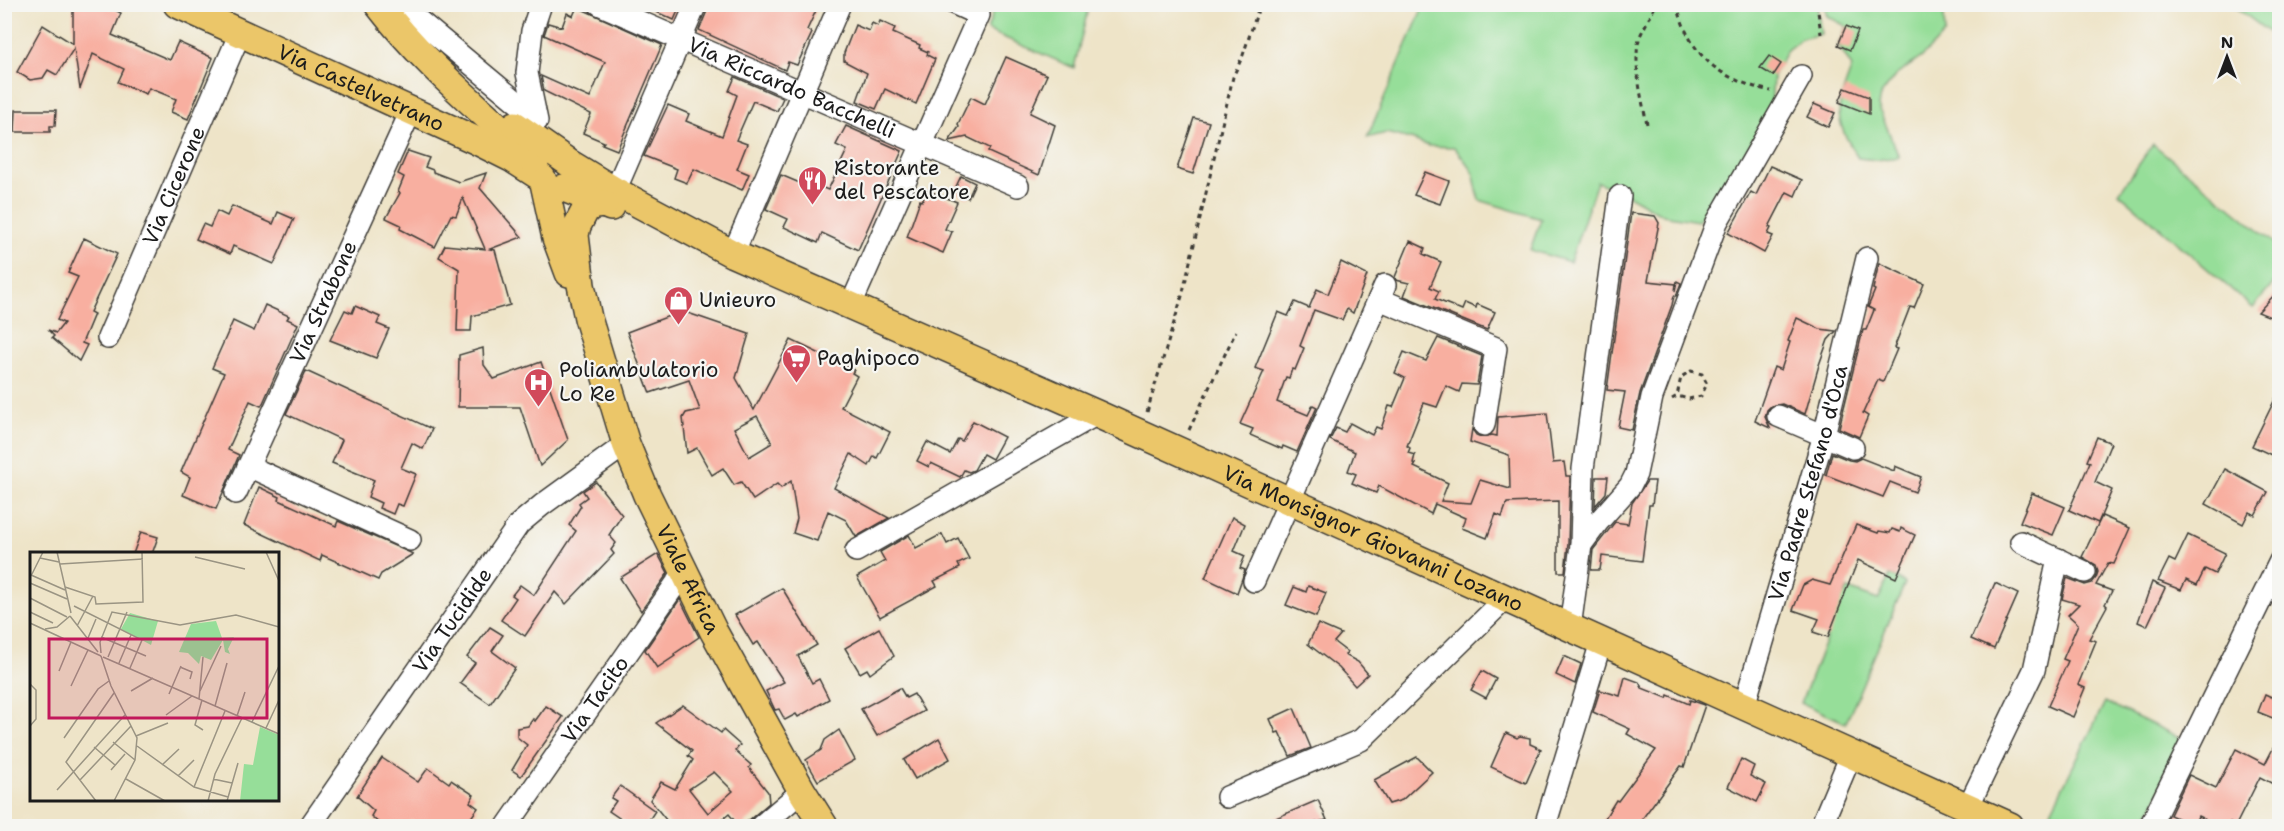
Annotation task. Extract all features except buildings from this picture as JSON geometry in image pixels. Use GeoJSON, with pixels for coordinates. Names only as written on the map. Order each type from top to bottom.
{"type":"FeatureCollection","features":[{"type":"Feature","properties":{"kind":"main road","name":"Via Castelvetrano"},"geometry":{"type":"LineString","coordinates":[[177,4],[511,158],[557,174]]}},
{"type":"Feature","properties":{"kind":"main road"},"geometry":{"type":"LineString","coordinates":[[391,8],[436,69],[463,93],[499,113],[557,174],[567,240],[581,285]]}},
{"type":"Feature","properties":{"kind":"main road","name":"Via Monsignor Giovanni Lozano"},"geometry":{"type":"LineString","coordinates":[[557,174],[850,307],[1097,414],[2010,826]]}},
{"type":"Feature","properties":{"kind":"main road"},"geometry":{"type":"LineString","coordinates":[[557,174],[556,238],[574,288],[588,318]]}},
{"type":"Feature","properties":{"kind":"main road"},"geometry":{"type":"LineString","coordinates":[[588,318],[581,285],[575,235],[586,209],[609,197]]}},
{"type":"Feature","properties":{"kind":"main road","name":"Viale Africa"},"geometry":{"type":"LineString","coordinates":[[588,318],[626,444],[647,495],[714,632],[802,791],[824,826]]}},
{"type":"Feature","properties":{"kind":"street"},"geometry":{"type":"LineString","coordinates":[[541,4],[532,31],[527,72],[535,117],[557,174]]}},
{"type":"Feature","properties":{"kind":"street","name":"Via Riccardo Bacchelli"},"geometry":{"type":"LineString","coordinates":[[599,4],[1018,186]]}},
{"type":"Feature","properties":{"kind":"street"},"geometry":{"type":"LineString","coordinates":[[609,197],[696,4]]}},
{"type":"Feature","properties":{"kind":"street"},"geometry":{"type":"LineString","coordinates":[[733,254],[840,4]]}},
{"type":"Feature","properties":{"kind":"street"},"geometry":{"type":"LineString","coordinates":[[850,307],[979,15],[955,4]]}},
{"type":"Feature","properties":{"kind":"street"},"geometry":{"type":"LineString","coordinates":[[391,8],[535,117]]}},
{"type":"Feature","properties":{"kind":"street","name":"Via Cicerone"},"geometry":{"type":"LineString","coordinates":[[108,338],[240,33]]}},
{"type":"Feature","properties":{"kind":"street"},"geometry":{"type":"LineString","coordinates":[[1581,545],[1630,486],[1636,474],[1652,397],[1717,222],[1801,76]]}},
{"type":"Feature","properties":{"kind":"street","name":"Via Strabone"},"geometry":{"type":"LineString","coordinates":[[237,493],[411,111]]}},
{"type":"Feature","properties":{"kind":"street"},"geometry":{"type":"LineString","coordinates":[[1570,628],[1581,545],[1583,469],[1620,196]]}},
{"type":"Feature","properties":{"kind":"street","name":"Via Padre Stefano d'Oca"},"geometry":{"type":"LineString","coordinates":[[1744,706],[1824,435],[1867,258]]}},
{"type":"Feature","properties":{"kind":"street"},"geometry":{"type":"LineString","coordinates":[[1254,581],[1382,292],[1497,348],[1484,425]]}},
{"type":"Feature","properties":{"kind":"street"},"geometry":{"type":"LineString","coordinates":[[856,551],[1097,414]]}},
{"type":"Feature","properties":{"kind":"street"},"geometry":{"type":"LineString","coordinates":[[1778,416],[1853,448]]}},
{"type":"Feature","properties":{"kind":"street","name":"Via Tucidide"},"geometry":{"type":"LineString","coordinates":[[310,826],[519,524],[626,444]]}},
{"type":"Feature","properties":{"kind":"street"},"geometry":{"type":"LineString","coordinates":[[248,466],[410,540]]}},
{"type":"Feature","properties":{"kind":"street"},"geometry":{"type":"LineString","coordinates":[[2021,542],[2085,572]]}},
{"type":"Feature","properties":{"kind":"street"},"geometry":{"type":"LineString","coordinates":[[1968,807],[2034,670],[2058,560]]}},
{"type":"Feature","properties":{"kind":"street"},"geometry":{"type":"LineString","coordinates":[[2150,826],[2280,561]]}},
{"type":"Feature","properties":{"kind":"street","name":"Via Tacito"},"geometry":{"type":"LineString","coordinates":[[507,826],[684,572]]}},
{"type":"Feature","properties":{"kind":"street"},"geometry":{"type":"LineString","coordinates":[[1227,797],[1361,740],[1505,599]]}},
{"type":"Feature","properties":{"kind":"street"},"geometry":{"type":"LineString","coordinates":[[1545,826],[1601,642]]}},
{"type":"Feature","properties":{"kind":"street"},"geometry":{"type":"LineString","coordinates":[[1821,826],[1851,755]]}},
{"type":"Feature","properties":{"kind":"street"},"geometry":{"type":"LineString","coordinates":[[761,826],[802,791]]}},
{"type":"Feature","properties":{"kind":"path"},"geometry":{"type":"LineString","coordinates":[[1139,433],[1153,397],[1182,296],[1233,77],[1260,4]]}},
{"type":"Feature","properties":{"kind":"path"},"geometry":{"type":"LineString","coordinates":[[1647,124],[1637,65],[1641,35],[1656,4]]}},
{"type":"Feature","properties":{"kind":"path"},"geometry":{"type":"LineString","coordinates":[[1677,4],[1681,20],[1691,41],[1705,61],[1728,77],[1757,88],[1790,95]]}},
{"type":"Feature","properties":{"kind":"path"},"geometry":{"type":"LineString","coordinates":[[1817,4],[1821,34]]}},
{"type":"Feature","properties":{"kind":"path"},"geometry":{"type":"LineString","coordinates":[[1179,451],[1236,331]]}},
{"type":"Feature","properties":{"kind":"path"},"geometry":{"type":"LineString","coordinates":[[1670,400],[1677,396],[1689,399],[1701,396],[1707,384],[1702,374],[1691,371],[1681,377],[1677,396]]}},
{"type":"Feature","properties":{"kind":"green space"},"geometry":{"type":"Polygon","coordinates":[[[1824,4],[1943,5],[1945,33],[1922,57],[1895,76],[1880,96],[1878,106],[1899,157],[1877,160],[1858,158],[1844,132],[1840,122],[1840,104],[1852,67],[1838,45],[1846,26],[1827,16],[1824,4]]]}},
{"type":"Feature","properties":{"kind":"green space"},"geometry":{"type":"Polygon","coordinates":[[[982,5],[1089,5],[1074,68],[987,30],[993,13],[982,5]]]}},
{"type":"Feature","properties":{"kind":"green space"},"geometry":{"type":"Polygon","coordinates":[[[1424,5],[1817,5],[1821,34],[1801,39],[1787,50],[1773,76],[1771,110],[1732,175],[1698,221],[1663,215],[1625,193],[1597,182],[1570,262],[1530,250],[1541,219],[1479,200],[1473,171],[1454,147],[1429,146],[1386,133],[1367,138],[1424,5]]]}},
{"type":"Feature","properties":{"kind":"green space"},"geometry":{"type":"Polygon","coordinates":[[[2233,5],[2279,5],[2279,40],[2233,5]]]}},
{"type":"Feature","properties":{"kind":"green space"},"geometry":{"type":"Polygon","coordinates":[[[2153,144],[2279,247],[2279,277],[2253,308],[2119,193],[2153,144]]]}},
{"type":"Feature","properties":{"kind":"green space"},"geometry":{"type":"Polygon","coordinates":[[[1890,575],[1905,583],[1846,723],[1801,703],[1842,598],[1848,589],[1878,600],[1890,575]]]}},
{"type":"Feature","properties":{"kind":"green space"},"geometry":{"type":"Polygon","coordinates":[[[2105,702],[2185,740],[2143,826],[2044,825],[2105,702]]]}},
{"type":"Feature","properties":{"kind":"place","name":"Ristorante del Pescatore"},"geometry":{"type":"Point","coordinates":[813,206]}},
{"type":"Feature","properties":{"kind":"place","name":"Unieuro"},"geometry":{"type":"Point","coordinates":[678,326]}},
{"type":"Feature","properties":{"kind":"place","name":"Paghipoco"},"geometry":{"type":"Point","coordinates":[796,384]}},
{"type":"Feature","properties":{"kind":"place","name":"Poliambulatorio Lo Re"},"geometry":{"type":"Point","coordinates":[538,408]}}]}
